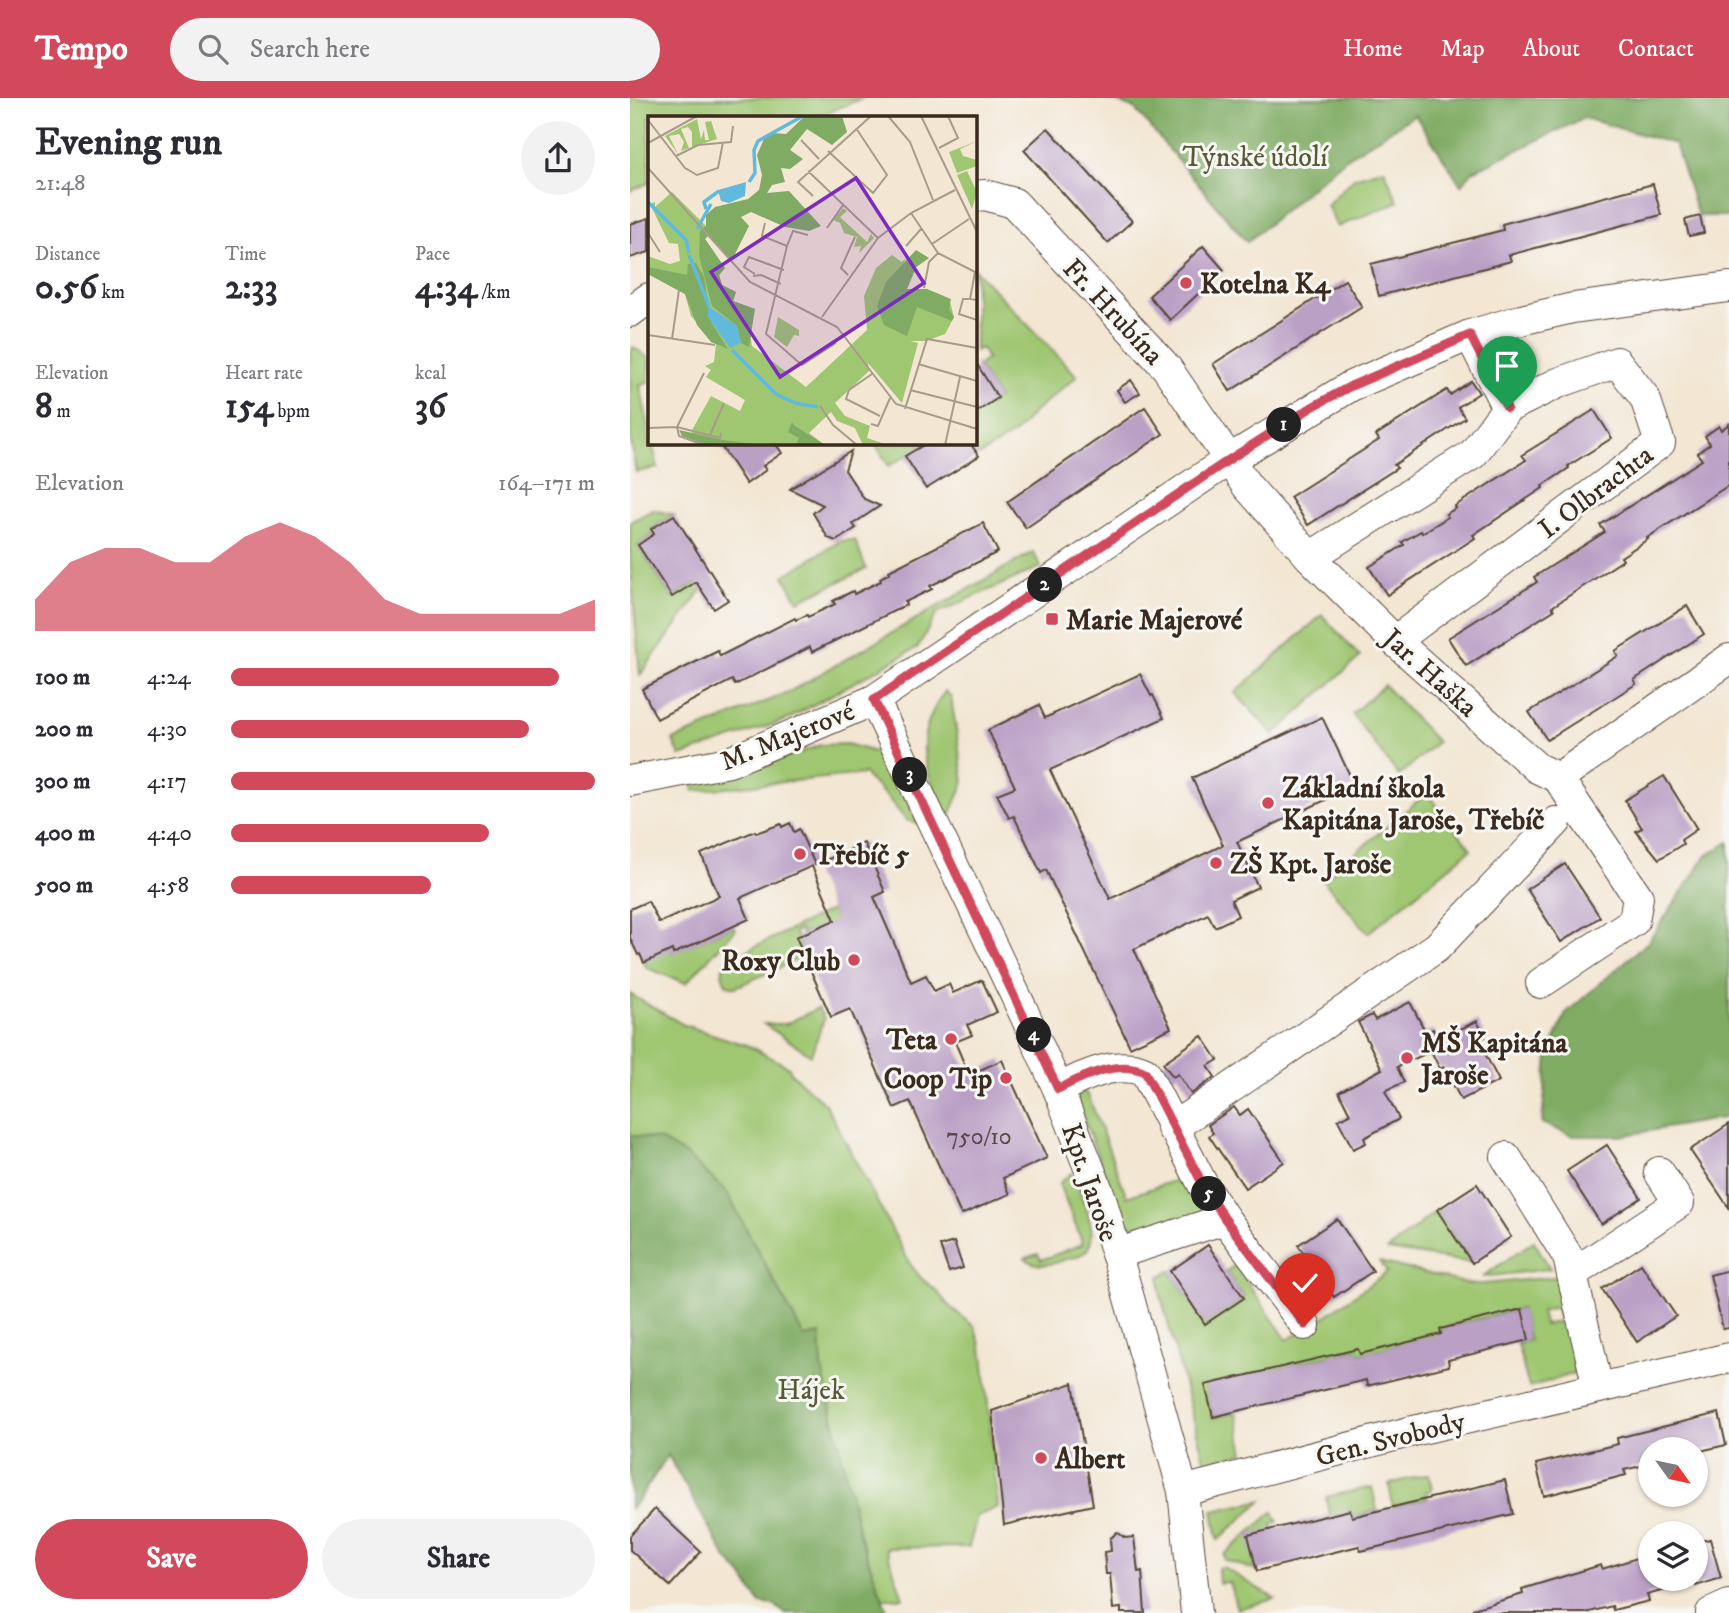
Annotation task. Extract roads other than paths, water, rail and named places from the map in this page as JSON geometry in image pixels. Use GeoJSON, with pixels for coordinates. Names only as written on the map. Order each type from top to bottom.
{"type":"FeatureCollection","features":[{"type":"Feature","properties":{"kind":"street","name":"Fr. Hrubína"},"geometry":{"type":"LineString","coordinates":[[976,196],[985,195],[1014,203],[1166,367],[1230,459]]}},
{"type":"Feature","properties":{"kind":"street"},"geometry":{"type":"LineString","coordinates":[[1310,557],[1473,454],[1507,408],[1470,335],[1573,308],[1729,287]]}},
{"type":"Feature","properties":{"kind":"street"},"geometry":{"type":"LineString","coordinates":[[630,312],[648,299]]}},
{"type":"Feature","properties":{"kind":"street","name":"M. Majerové"},"geometry":{"type":"LineString","coordinates":[[630,781],[729,762],[874,700],[1230,459],[1351,386],[1470,335]]}},
{"type":"Feature","properties":{"kind":"street","name":"I. Olbrachta"},"geometry":{"type":"LineString","coordinates":[[1395,641],[1660,443],[1645,398],[1617,362],[1558,383],[1507,408]]}},
{"type":"Feature","properties":{"kind":"street","name":"Jar. Haška"},"geometry":{"type":"LineString","coordinates":[[1230,459],[1247,486],[1310,557],[1395,641],[1537,768],[1558,778],[1638,897],[1634,921],[1541,983]]}},
{"type":"Feature","properties":{"kind":"street"},"geometry":{"type":"LineString","coordinates":[[1558,778],[1729,659]]}},
{"type":"Feature","properties":{"kind":"street","name":"Kpt. Jaroše"},"geometry":{"type":"LineString","coordinates":[[874,700],[1058,1089],[1101,1198],[1183,1491],[1196,1613]]}},
{"type":"Feature","properties":{"kind":"street"},"geometry":{"type":"LineString","coordinates":[[1172,1128],[1437,947],[1556,822]]}},
{"type":"Feature","properties":{"kind":"street"},"geometry":{"type":"LineString","coordinates":[[1058,1089],[1115,1067],[1133,1066],[1145,1072],[1203,1185],[1225,1219],[1305,1325]]}},
{"type":"Feature","properties":{"kind":"street"},"geometry":{"type":"LineString","coordinates":[[1506,1157],[1568,1257],[1598,1388]]}},
{"type":"Feature","properties":{"kind":"street"},"geometry":{"type":"LineString","coordinates":[[1572,1274],[1679,1203],[1659,1172]]}},
{"type":"Feature","properties":{"kind":"street"},"geometry":{"type":"LineString","coordinates":[[1116,1254],[1225,1219]]}},
{"type":"Feature","properties":{"kind":"street","name":"Gen. Svobody"},"geometry":{"type":"LineString","coordinates":[[1183,1491],[1413,1431],[1729,1358]]}},
{"type":"Feature","properties":{"kind":"street"},"geometry":{"type":"LineString","coordinates":[[1711,1613],[1729,1605]]}},
{"type":"Feature","properties":{"kind":"place","name":"Kotelna K4"},"geometry":{"type":"Point","coordinates":[1186,283]}},
{"type":"Feature","properties":{"kind":"place","name":"Marie Majerové"},"geometry":{"type":"Point","coordinates":[1052,619]}},
{"type":"Feature","properties":{"kind":"place","name":"Základní škola Kapitána Jaroše, Třebíč"},"geometry":{"type":"Point","coordinates":[1268,803]}},
{"type":"Feature","properties":{"kind":"place","name":"Třebíč 5"},"geometry":{"type":"Point","coordinates":[800,854]}},
{"type":"Feature","properties":{"kind":"place","name":"ZŠ Kpt. Jaroše"},"geometry":{"type":"Point","coordinates":[1216,863]}},
{"type":"Feature","properties":{"kind":"place","name":"Roxy Club"},"geometry":{"type":"Point","coordinates":[854,960]}},
{"type":"Feature","properties":{"kind":"place","name":"Teta"},"geometry":{"type":"Point","coordinates":[951,1039]}},
{"type":"Feature","properties":{"kind":"place","name":"MŠ Kapitána Jaroše"},"geometry":{"type":"Point","coordinates":[1407,1058]}},
{"type":"Feature","properties":{"kind":"place","name":"Coop Tip"},"geometry":{"type":"Point","coordinates":[1006,1078]}},
{"type":"Feature","properties":{"kind":"place","name":"Albert"},"geometry":{"type":"Point","coordinates":[1041,1458]}},
{"type":"Feature","properties":{"kind":"park label","name":"Týnské údolí"},"geometry":{"type":"Point","coordinates":[1255,156]}},
{"type":"Feature","properties":{"kind":"park label","name":"Hájek"},"geometry":{"type":"Point","coordinates":[811,1389]}}]}
